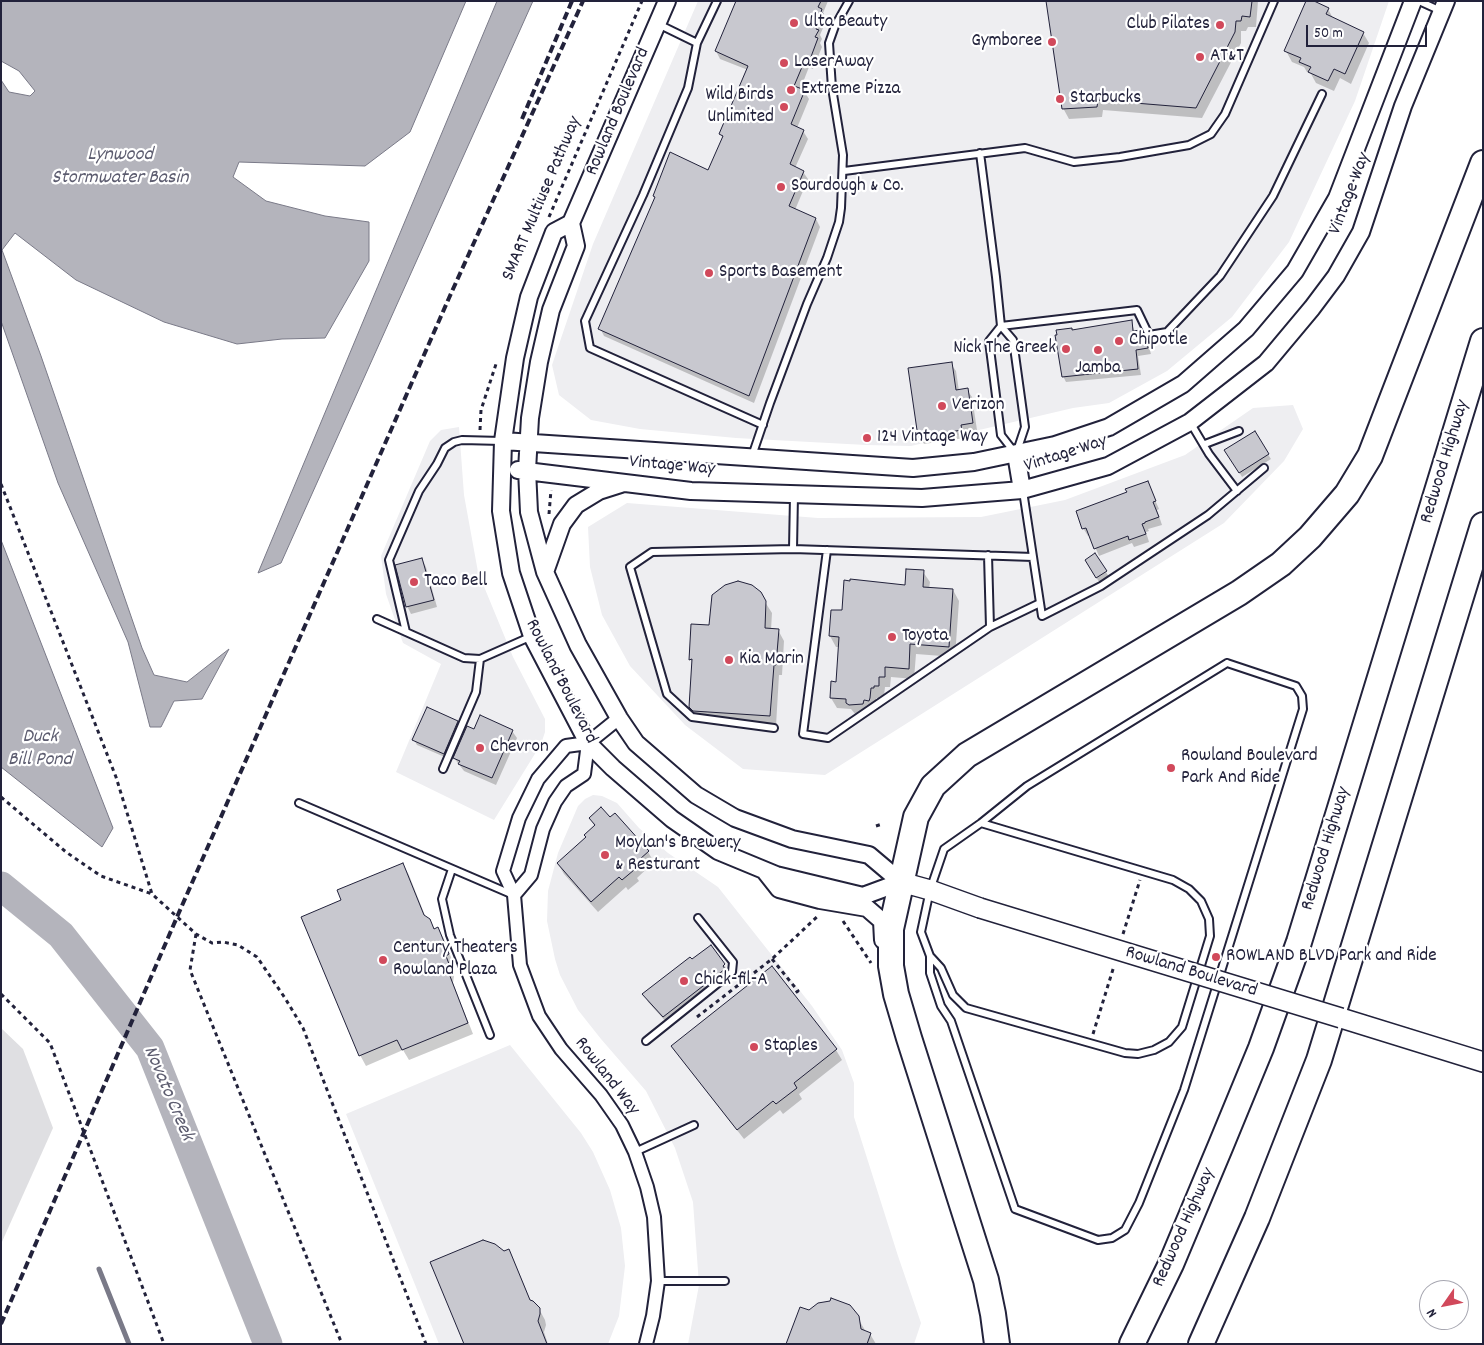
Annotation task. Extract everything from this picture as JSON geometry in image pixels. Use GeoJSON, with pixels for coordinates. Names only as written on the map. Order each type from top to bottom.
{"type":"FeatureCollection","features":[{"type":"Feature","properties":{"kind":"highway"},"geometry":{"type":"LineString","coordinates":[[997,1344],[986,1280],[896,994],[881,960],[891,929],[916,817],[933,786],[967,755],[1239,593],[1281,564],[1310,537],[1347,494],[1370,456],[1483,163]]}},
{"type":"Feature","properties":{"kind":"highway","name":"Redwood Highway"},"geometry":{"type":"LineString","coordinates":[[1132,1344],[1171,1264],[1221,1145],[1261,1048],[1299,942],[1483,341]]}},
{"type":"Feature","properties":{"kind":"highway"},"geometry":{"type":"LineString","coordinates":[[1201,1344],[1257,1218],[1319,1060],[1483,525]]}},
{"type":"Feature","properties":{"kind":"main road","name":"Rowland Boulevard"},"geometry":{"type":"LineString","coordinates":[[901,882],[1483,1062]]}},
{"type":"Feature","properties":{"kind":"street","name":"Rowland Boulevard"},"geometry":{"type":"LineString","coordinates":[[571,223],[554,232],[528,298],[515,358],[503,442],[501,511],[511,573],[532,636],[588,743],[612,768],[672,819],[718,851],[776,875],[863,896],[901,882],[870,855],[792,839],[734,818],[696,795],[636,743],[619,718],[578,645],[545,572],[529,512],[527,470],[527,444],[539,362],[551,310],[576,246],[571,223],[666,1]]}},
{"type":"Feature","properties":{"kind":"street","name":"Vintage Way"},"geometry":{"type":"LineString","coordinates":[[503,442],[913,468],[974,462],[1016,454],[1055,445],[1108,427],[1184,384],[1246,329],[1295,271],[1337,198],[1412,1]]}},
{"type":"Feature","properties":{"kind":"street","name":"Vintage Way"},"geometry":{"type":"LineString","coordinates":[[503,470],[527,470],[690,491],[922,498],[1022,490],[1108,466],[1190,422],[1266,364],[1336,276],[1360,232],[1403,106],[1443,6]]}},
{"type":"Feature","properties":{"kind":"street"},"geometry":{"type":"LineString","coordinates":[[1016,454],[1022,490]]}},
{"type":"Feature","properties":{"kind":"street"},"geometry":{"type":"LineString","coordinates":[[545,572],[562,524],[576,505],[599,491],[626,482]]}},
{"type":"Feature","properties":{"kind":"street","name":"Rowland Way"},"geometry":{"type":"LineString","coordinates":[[619,718],[588,743],[566,746],[538,780],[518,818],[504,871],[514,895],[520,966],[540,1016],[561,1049],[601,1095],[622,1125],[635,1152],[647,1187],[654,1217],[658,1281],[654,1316],[646,1344]]}},
{"type":"Feature","properties":{"kind":"street"},"geometry":{"type":"LineString","coordinates":[[514,895],[531,875],[543,829],[555,802],[566,786],[584,774],[588,743]]}},
{"type":"Feature","properties":{"kind":"street"},"geometry":{"type":"LineString","coordinates":[[764,870],[779,889],[820,900],[867,908],[882,921],[884,948],[881,960]]}},
{"type":"Feature","properties":{"kind":"lane"},"geometry":{"type":"LineString","coordinates":[[717,1],[697,43],[688,88],[642,195],[584,321],[590,348],[763,425]]}},
{"type":"Feature","properties":{"kind":"lane"},"geometry":{"type":"LineString","coordinates":[[752,458],[807,304],[827,258],[839,222],[844,171],[831,81],[829,44],[835,26],[849,1]]}},
{"type":"Feature","properties":{"kind":"lane"},"geometry":{"type":"LineString","coordinates":[[844,171],[1025,148],[1074,162],[1120,157],[1189,145],[1211,134],[1224,114],[1274,1]]}},
{"type":"Feature","properties":{"kind":"lane"},"geometry":{"type":"LineString","coordinates":[[1419,1],[1443,6]]}},
{"type":"Feature","properties":{"kind":"lane"},"geometry":{"type":"LineString","coordinates":[[657,23],[697,43]]}},
{"type":"Feature","properties":{"kind":"lane"},"geometry":{"type":"LineString","coordinates":[[1016,454],[1001,435],[989,341],[1001,326],[1137,310],[1149,335],[1167,332],[1220,276],[1273,196],[1322,94]]}},
{"type":"Feature","properties":{"kind":"lane"},"geometry":{"type":"LineString","coordinates":[[980,153],[1001,326],[1013,340],[1025,427],[1016,454]]}},
{"type":"Feature","properties":{"kind":"lane"},"geometry":{"type":"LineString","coordinates":[[1190,422],[1209,454],[1237,491]]}},
{"type":"Feature","properties":{"kind":"lane"},"geometry":{"type":"LineString","coordinates":[[1204,444],[1240,431]]}},
{"type":"Feature","properties":{"kind":"lane"},"geometry":{"type":"LineString","coordinates":[[406,632],[389,560],[419,491],[445,448],[454,442],[480,440],[503,442]]}},
{"type":"Feature","properties":{"kind":"lane"},"geometry":{"type":"LineString","coordinates":[[1022,490],[1042,616],[1101,586],[1208,515],[1264,468]]}},
{"type":"Feature","properties":{"kind":"lane"},"geometry":{"type":"LineString","coordinates":[[793,549],[794,493]]}},
{"type":"Feature","properties":{"kind":"lane"},"geometry":{"type":"LineString","coordinates":[[774,728],[692,717],[667,694],[630,567],[652,552],[793,549],[1033,557]]}},
{"type":"Feature","properties":{"kind":"lane"},"geometry":{"type":"LineString","coordinates":[[827,550],[803,734],[828,738],[990,627],[1040,602]]}},
{"type":"Feature","properties":{"kind":"lane"},"geometry":{"type":"LineString","coordinates":[[988,555],[990,627]]}},
{"type":"Feature","properties":{"kind":"lane"},"geometry":{"type":"LineString","coordinates":[[377,619],[464,658],[480,659],[532,636]]}},
{"type":"Feature","properties":{"kind":"lane"},"geometry":{"type":"LineString","coordinates":[[443,769],[476,692],[480,659]]}},
{"type":"Feature","properties":{"kind":"lane"},"geometry":{"type":"LineString","coordinates":[[1227,663],[1296,686],[1302,696],[1303,709],[1184,1090],[1125,1230],[1112,1238],[1098,1240],[1015,1209],[951,1021],[941,1006],[930,973],[930,956],[921,932],[930,890],[944,849],[981,823],[1027,786],[1227,663]]}},
{"type":"Feature","properties":{"kind":"lane"},"geometry":{"type":"LineString","coordinates":[[299,803],[514,895]]}},
{"type":"Feature","properties":{"kind":"lane"},"geometry":{"type":"LineString","coordinates":[[930,956],[941,968],[953,995],[966,1008],[1125,1053],[1138,1054],[1154,1050],[1169,1042],[1182,1027],[1210,936],[1209,919],[1205,910],[1201,902],[1189,889],[1173,880],[981,823]]}},
{"type":"Feature","properties":{"kind":"lane"},"geometry":{"type":"LineString","coordinates":[[452,869],[442,899],[450,936],[490,1035]]}},
{"type":"Feature","properties":{"kind":"lane"},"geometry":{"type":"LineString","coordinates":[[646,1041],[732,972],[733,962],[698,918]]}},
{"type":"Feature","properties":{"kind":"lane"},"geometry":{"type":"LineString","coordinates":[[635,1152],[694,1125]]}},
{"type":"Feature","properties":{"kind":"lane"},"geometry":{"type":"LineString","coordinates":[[658,1281],[725,1281]]}},
{"type":"Feature","properties":{"kind":"path","name":"SMART Multiuse Pathway"},"geometry":{"type":"LineString","coordinates":[[549,218],[642,1]]}},
{"type":"Feature","properties":{"kind":"path"},"geometry":{"type":"LineString","coordinates":[[480,440],[481,410],[498,358]]}},
{"type":"Feature","properties":{"kind":"path"},"geometry":{"type":"LineString","coordinates":[[549,517],[551,483]]}},
{"type":"Feature","properties":{"kind":"path"},"geometry":{"type":"LineString","coordinates":[[1,484],[116,778],[152,894]]}},
{"type":"Feature","properties":{"kind":"path"},"geometry":{"type":"LineString","coordinates":[[1,797],[66,852],[102,876],[152,894],[196,934],[212,943],[223,942],[238,945],[257,957],[303,1028],[426,1344]]}},
{"type":"Feature","properties":{"kind":"path"},"geometry":{"type":"LineString","coordinates":[[876,826],[882,824]]}},
{"type":"Feature","properties":{"kind":"path"},"geometry":{"type":"LineString","coordinates":[[694,1019],[772,959],[820,915]]}},
{"type":"Feature","properties":{"kind":"path"},"geometry":{"type":"LineString","coordinates":[[843,921],[881,960]]}},
{"type":"Feature","properties":{"kind":"path"},"geometry":{"type":"LineString","coordinates":[[196,934],[190,970],[342,1344]]}},
{"type":"Feature","properties":{"kind":"path"},"geometry":{"type":"LineString","coordinates":[[772,959],[798,991],[794,994]]}},
{"type":"Feature","properties":{"kind":"path"},"geometry":{"type":"LineString","coordinates":[[1,994],[50,1043],[164,1344]]}},
{"type":"Feature","properties":{"kind":"shaded area"},"geometry":{"type":"Polygon","coordinates":[[[698,1],[1389,1],[1355,101],[1289,242],[1232,317],[1167,371],[1109,403],[1073,408],[911,446],[736,438],[640,429],[591,420],[559,395],[552,365],[593,244],[698,1]]]}},
{"type":"Feature","properties":{"kind":"shaded area"},"geometry":{"type":"Polygon","coordinates":[[[1293,405],[1303,429],[1284,461],[1224,523],[825,775],[743,769],[685,725],[630,666],[602,615],[590,567],[588,527],[627,503],[818,518],[981,517],[1065,500],[1185,455],[1253,408],[1293,405]]]}},
{"type":"Feature","properties":{"kind":"shaded area"},"geometry":{"type":"Polygon","coordinates":[[[459,427],[464,495],[478,572],[513,657],[545,719],[545,732],[541,744],[494,820],[396,772],[441,664],[403,643],[386,594],[381,556],[430,441],[441,430],[459,427]]]}},
{"type":"Feature","properties":{"kind":"shaded area"},"geometry":{"type":"Polygon","coordinates":[[[593,795],[602,796],[617,803],[639,828],[668,853],[718,887],[812,1006],[842,1050],[854,1083],[854,1117],[921,1323],[914,1344],[688,1344],[699,1285],[693,1202],[675,1148],[646,1091],[578,1010],[560,975],[547,921],[548,891],[558,853],[578,806],[585,799],[593,795]]]}},
{"type":"Feature","properties":{"kind":"shaded area"},"geometry":{"type":"Polygon","coordinates":[[[1,1028],[23,1049],[53,1128],[1,1244],[1,1028]]]}},
{"type":"Feature","properties":{"kind":"shaded area"},"geometry":{"type":"Polygon","coordinates":[[[510,1045],[581,1133],[593,1152],[610,1190],[621,1228],[625,1266],[619,1316],[608,1344],[439,1344],[346,1114],[510,1045]]]}},
{"type":"Feature","properties":{"kind":"water","name":"Lynwood Stormwater Basin"},"geometry":{"type":"Polygon","coordinates":[[[1,1],[466,1],[410,132],[365,166],[239,162],[233,177],[266,201],[325,216],[369,222],[369,261],[325,338],[282,339],[237,344],[164,322],[76,280],[15,233],[2,250],[41,356],[142,648],[154,675],[187,682],[229,649],[202,699],[174,701],[161,727],[150,727],[128,642],[58,483],[1,321],[1,80],[9,92],[30,96],[35,91],[19,71],[1,61],[1,1]]]}},
{"type":"Feature","properties":{"kind":"water"},"geometry":{"type":"Polygon","coordinates":[[[497,1],[533,1],[281,563],[258,573],[497,1]]]}},
{"type":"Feature","properties":{"kind":"water","name":"Duck Bill Pond"},"geometry":{"type":"Polygon","coordinates":[[[1,540],[113,828],[102,847],[1,767],[1,540]]]}},
{"type":"Feature","properties":{"kind":"building","name":"Sports Basement"},"geometry":{"type":"Polygon","coordinates":[[[736,1],[821,1],[818,7],[822,9],[821,12],[823,13],[816,29],[819,30],[815,37],[818,38],[809,62],[805,60],[794,86],[805,90],[791,124],[804,130],[790,164],[804,171],[789,206],[816,218],[749,396],[598,329],[655,197],[653,196],[670,152],[708,170],[723,136],[719,134],[748,66],[715,51],[736,1]]]}},
{"type":"Feature","properties":{"kind":"building"},"geometry":{"type":"Polygon","coordinates":[[[1046,1],[1252,1],[1250,17],[1242,16],[1241,21],[1236,21],[1235,32],[1196,108],[1098,100],[1097,107],[1062,109],[1046,1]]]}},
{"type":"Feature","properties":{"kind":"building"},"geometry":{"type":"Polygon","coordinates":[[[1306,1],[1314,1],[1329,8],[1326,14],[1364,32],[1345,74],[1334,69],[1328,81],[1308,72],[1311,67],[1299,62],[1301,58],[1284,51],[1306,1]]]}},
{"type":"Feature","properties":{"kind":"building"},"geometry":{"type":"Polygon","coordinates":[[[1132,320],[1133,331],[1141,330],[1147,339],[1148,348],[1136,350],[1138,369],[1062,377],[1055,335],[1057,335],[1056,330],[1072,328],[1072,330],[1132,320]]]}},
{"type":"Feature","properties":{"kind":"building","name":"Verizon"},"geometry":{"type":"Polygon","coordinates":[[[952,362],[956,390],[968,388],[973,423],[961,425],[962,430],[918,437],[908,368],[952,362]]]}},
{"type":"Feature","properties":{"kind":"building"},"geometry":{"type":"Polygon","coordinates":[[[1255,431],[1269,454],[1239,473],[1224,450],[1255,431]]]}},
{"type":"Feature","properties":{"kind":"building"},"geometry":{"type":"Polygon","coordinates":[[[1148,481],[1156,501],[1153,502],[1159,517],[1142,524],[1146,534],[1129,540],[1128,536],[1094,549],[1086,528],[1082,529],[1076,511],[1127,492],[1125,489],[1148,481]]]}},
{"type":"Feature","properties":{"kind":"building"},"geometry":{"type":"Polygon","coordinates":[[[1095,553],[1107,571],[1096,578],[1085,560],[1095,553]]]}},
{"type":"Feature","properties":{"kind":"building","name":"Taco Bell"},"geometry":{"type":"Polygon","coordinates":[[[422,558],[434,600],[406,607],[395,565],[422,558]]]}},
{"type":"Feature","properties":{"kind":"building","name":"Toyota"},"geometry":{"type":"Polygon","coordinates":[[[906,569],[924,570],[923,587],[953,589],[949,647],[910,644],[909,669],[885,667],[885,677],[879,677],[879,686],[871,688],[869,701],[864,700],[863,704],[849,705],[846,703],[846,699],[830,698],[831,681],[836,682],[839,637],[829,636],[831,610],[842,610],[844,580],[905,585],[906,569]]]}},
{"type":"Feature","properties":{"kind":"building"},"geometry":{"type":"Polygon","coordinates":[[[738,581],[752,585],[761,592],[766,601],[765,628],[779,629],[770,716],[693,711],[689,707],[692,659],[689,660],[691,624],[709,625],[712,595],[725,585],[738,581]]]}},
{"type":"Feature","properties":{"kind":"building"},"geometry":{"type":"Polygon","coordinates":[[[427,707],[458,721],[444,754],[412,740],[427,707]]]}},
{"type":"Feature","properties":{"kind":"building"},"geometry":{"type":"Polygon","coordinates":[[[480,715],[513,730],[492,778],[458,764],[460,761],[453,758],[467,726],[474,729],[480,715]]]}},
{"type":"Feature","properties":{"kind":"building"},"geometry":{"type":"Polygon","coordinates":[[[601,807],[610,817],[615,813],[649,851],[631,867],[634,870],[622,880],[619,877],[591,902],[557,863],[586,837],[584,835],[595,825],[589,818],[601,807]]]}},
{"type":"Feature","properties":{"kind":"building","name":"Century Theaters Rowland Plaza"},"geometry":{"type":"Polygon","coordinates":[[[403,863],[424,915],[430,919],[434,929],[438,927],[449,954],[446,956],[449,964],[448,971],[468,1023],[402,1050],[397,1040],[359,1056],[301,917],[341,900],[337,890],[403,863]]]}},
{"type":"Feature","properties":{"kind":"building","name":"Chick-fil-A"},"geometry":{"type":"Polygon","coordinates":[[[711,945],[725,964],[723,966],[725,969],[663,1017],[642,994],[690,957],[692,959],[711,945]]]}},
{"type":"Feature","properties":{"kind":"building","name":"Staples"},"geometry":{"type":"Polygon","coordinates":[[[772,966],[837,1049],[794,1083],[797,1088],[776,1104],[773,1101],[737,1130],[671,1046],[772,966]]]}},
{"type":"Feature","properties":{"kind":"building"},"geometry":{"type":"Polygon","coordinates":[[[483,1240],[495,1244],[504,1251],[509,1249],[530,1300],[540,1308],[538,1321],[547,1344],[464,1344],[430,1262],[483,1240]]]}},
{"type":"Feature","properties":{"kind":"building"},"geometry":{"type":"Polygon","coordinates":[[[831,1298],[850,1305],[859,1316],[861,1329],[871,1333],[867,1344],[786,1344],[800,1307],[809,1310],[818,1303],[830,1301],[831,1298]]]}},
{"type":"Feature","properties":{"kind":"waterway","name":"Novato Creek"},"geometry":{"type":"LineString","coordinates":[[1,886],[61,935],[150,1048],[268,1344]]}},
{"type":"Feature","properties":{"kind":"waterway"},"geometry":{"type":"LineString","coordinates":[[99,1269],[129,1344]]}},
{"type":"Feature","properties":{"kind":"railway"},"geometry":{"type":"LineString","coordinates":[[522,119],[572,1]]}},
{"type":"Feature","properties":{"kind":"railway"},"geometry":{"type":"LineString","coordinates":[[1,1324],[177,917],[449,298],[583,1]]}},
{"type":"Feature","properties":{"kind":"place","name":"Ulta Beauty"},"geometry":{"type":"Point","coordinates":[794,23]}},
{"type":"Feature","properties":{"kind":"place","name":"Club Pilates"},"geometry":{"type":"Point","coordinates":[1220,25]}},
{"type":"Feature","properties":{"kind":"place","name":"Gymboree"},"geometry":{"type":"Point","coordinates":[1052,42]}},
{"type":"Feature","properties":{"kind":"place","name":"AT&T"},"geometry":{"type":"Point","coordinates":[1200,57]}},
{"type":"Feature","properties":{"kind":"place","name":"LaserAway"},"geometry":{"type":"Point","coordinates":[784,63]}},
{"type":"Feature","properties":{"kind":"place","name":"Extreme Pizza"},"geometry":{"type":"Point","coordinates":[791,90]}},
{"type":"Feature","properties":{"kind":"place","name":"Starbucks"},"geometry":{"type":"Point","coordinates":[1060,99]}},
{"type":"Feature","properties":{"kind":"place","name":"Wild Birds Unlimited"},"geometry":{"type":"Point","coordinates":[784,107]}},
{"type":"Feature","properties":{"kind":"place","name":"Sourdough & Co."},"geometry":{"type":"Point","coordinates":[781,187]}},
{"type":"Feature","properties":{"kind":"place","name":"Sports Basement"},"geometry":{"type":"Point","coordinates":[709,273]}},
{"type":"Feature","properties":{"kind":"place","name":"Chipotle"},"geometry":{"type":"Point","coordinates":[1119,341]}},
{"type":"Feature","properties":{"kind":"place","name":"Nick The Greek"},"geometry":{"type":"Point","coordinates":[1066,349]}},
{"type":"Feature","properties":{"kind":"place","name":"Jamba"},"geometry":{"type":"Point","coordinates":[1098,350]}},
{"type":"Feature","properties":{"kind":"place","name":"Verizon"},"geometry":{"type":"Point","coordinates":[942,406]}},
{"type":"Feature","properties":{"kind":"place","name":"124 Vintage Way"},"geometry":{"type":"Point","coordinates":[867,438]}},
{"type":"Feature","properties":{"kind":"place","name":"Taco Bell"},"geometry":{"type":"Point","coordinates":[414,582]}},
{"type":"Feature","properties":{"kind":"place","name":"Toyota"},"geometry":{"type":"Point","coordinates":[892,637]}},
{"type":"Feature","properties":{"kind":"place","name":"Kia Marin"},"geometry":{"type":"Point","coordinates":[729,660]}},
{"type":"Feature","properties":{"kind":"place","name":"Chevron"},"geometry":{"type":"Point","coordinates":[480,748]}},
{"type":"Feature","properties":{"kind":"place","name":"Rowland Boulevard Park And Ride"},"geometry":{"type":"Point","coordinates":[1171,768]}},
{"type":"Feature","properties":{"kind":"place","name":"Moylan's Brewery & Resturant"},"geometry":{"type":"Point","coordinates":[605,855]}},
{"type":"Feature","properties":{"kind":"place","name":"ROWLAND BLVD Park and Ride"},"geometry":{"type":"Point","coordinates":[1216,957]}},
{"type":"Feature","properties":{"kind":"place","name":"Century Theaters Rowland Plaza"},"geometry":{"type":"Point","coordinates":[383,960]}},
{"type":"Feature","properties":{"kind":"place","name":"Chick-fil-A"},"geometry":{"type":"Point","coordinates":[684,981]}},
{"type":"Feature","properties":{"kind":"place","name":"Staples"},"geometry":{"type":"Point","coordinates":[754,1047]}}]}
